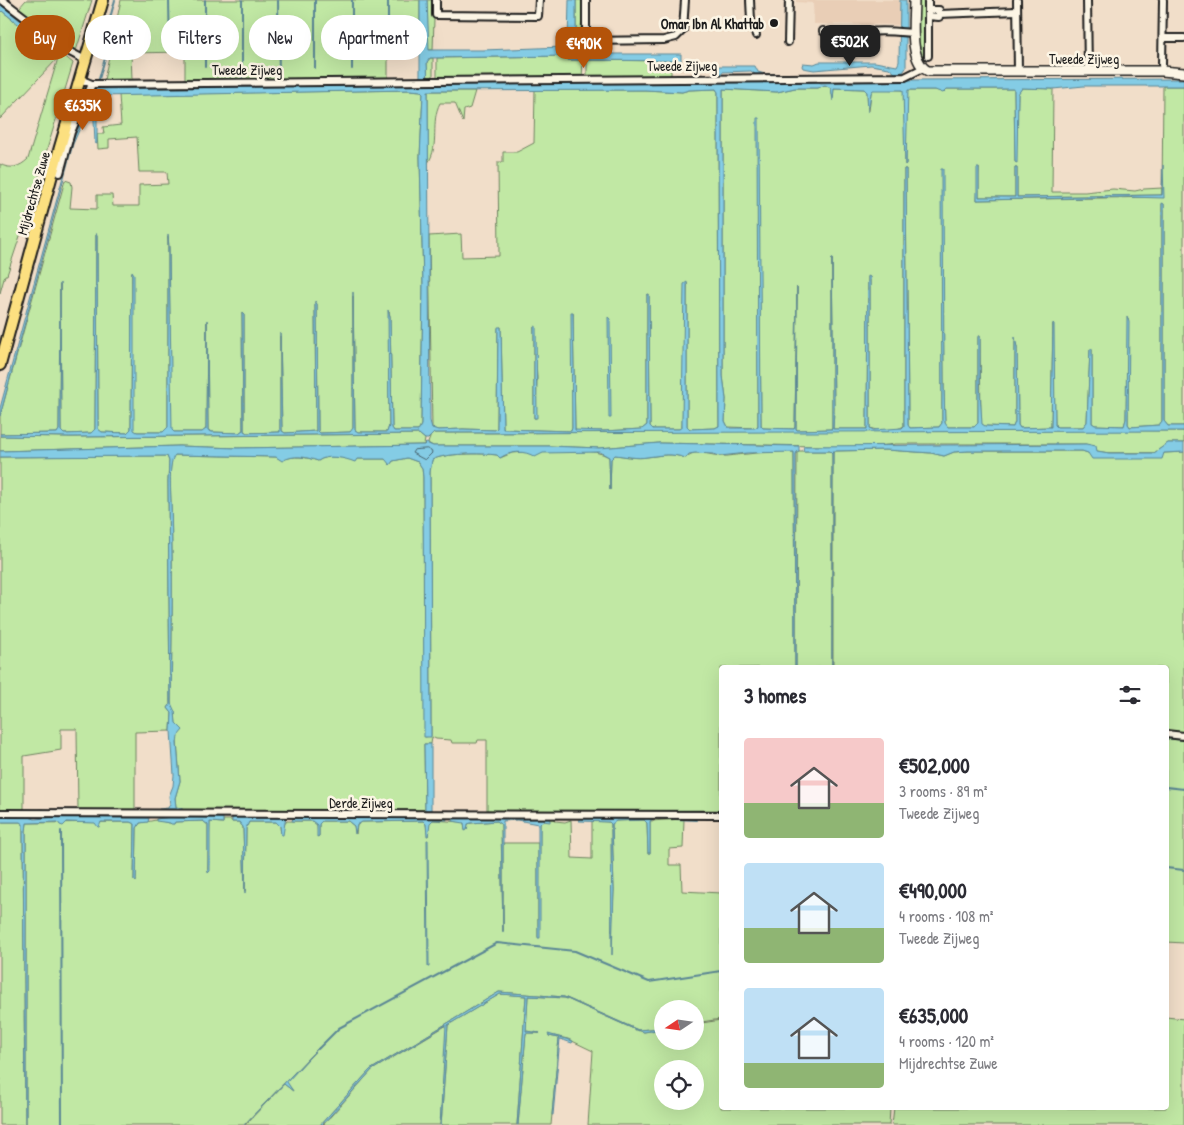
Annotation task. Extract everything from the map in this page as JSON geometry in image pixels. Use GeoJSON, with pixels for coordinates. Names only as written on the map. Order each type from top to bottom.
{"type":"FeatureCollection","features":[{"type":"Feature","properties":{"kind":"main road","name":"Mijdrechtse Zuwe"},"geometry":{"type":"LineString","coordinates":[[98,15],[103,0]]}},
{"type":"Feature","properties":{"kind":"main road","name":"Mijdrechtse Zuwe"},"geometry":{"type":"LineString","coordinates":[[0,365],[85,60]]}},
{"type":"Feature","properties":{"kind":"street"},"geometry":{"type":"LineString","coordinates":[[2,0],[70,52],[85,60]]}},
{"type":"Feature","properties":{"kind":"street"},"geometry":{"type":"LineString","coordinates":[[436,0],[436,15],[538,16],[539,0]]}},
{"type":"Feature","properties":{"kind":"street"},"geometry":{"type":"LineString","coordinates":[[586,0],[586,41],[664,40],[676,37],[683,30],[686,0]]}},
{"type":"Feature","properties":{"kind":"street"},"geometry":{"type":"LineString","coordinates":[[750,0],[751,21],[756,35]]}},
{"type":"Feature","properties":{"kind":"street"},"geometry":{"type":"LineString","coordinates":[[788,42],[789,0]]}},
{"type":"Feature","properties":{"kind":"street"},"geometry":{"type":"LineString","coordinates":[[914,0],[907,33],[923,68]]}},
{"type":"Feature","properties":{"kind":"street"},"geometry":{"type":"LineString","coordinates":[[928,0],[928,56]]}},
{"type":"Feature","properties":{"kind":"street"},"geometry":{"type":"LineString","coordinates":[[1017,0],[1018,72]]}},
{"type":"Feature","properties":{"kind":"street"},"geometry":{"type":"LineString","coordinates":[[1087,0],[1088,72]]}},
{"type":"Feature","properties":{"kind":"street"},"geometry":{"type":"LineString","coordinates":[[1162,68],[1163,0]]}},
{"type":"Feature","properties":{"kind":"street"},"geometry":{"type":"LineString","coordinates":[[928,13],[939,17],[939,14],[1017,11]]}},
{"type":"Feature","properties":{"kind":"street"},"geometry":{"type":"LineString","coordinates":[[823,31],[833,38],[842,39],[870,32],[907,33]]}},
{"type":"Feature","properties":{"kind":"street"},"geometry":{"type":"LineString","coordinates":[[1163,38],[1184,38]]}},
{"type":"Feature","properties":{"kind":"street","name":"Tweede Zijweg"},"geometry":{"type":"LineString","coordinates":[[80,79],[92,84],[906,78],[923,68],[933,71],[1088,72],[1110,74],[1162,68],[1184,73]]}},
{"type":"Feature","properties":{"kind":"street","name":"Mijdrechtse Zuwe"},"geometry":{"type":"LineString","coordinates":[[60,173],[71,132],[92,84]]}},
{"type":"Feature","properties":{"kind":"street"},"geometry":{"type":"LineString","coordinates":[[1169,734],[1184,736]]}},
{"type":"Feature","properties":{"kind":"street","name":"Derde Zijweg"},"geometry":{"type":"LineString","coordinates":[[0,813],[719,815]]}},
{"type":"Feature","properties":{"kind":"shaded area"},"geometry":{"type":"Polygon","coordinates":[[[796,0],[900,0],[900,25],[814,24],[813,3],[796,2],[796,0]]]}},
{"type":"Feature","properties":{"kind":"green space"},"geometry":{"type":"Polygon","coordinates":[[[26,0],[92,0],[87,15],[85,15],[85,22],[75,51],[75,15],[28,15],[19,8],[26,0]]]}},
{"type":"Feature","properties":{"kind":"green space"},"geometry":{"type":"Polygon","coordinates":[[[121,0],[420,0],[420,15],[321,15],[321,60],[388,60],[388,78],[185,80],[185,60],[239,60],[239,15],[161,15],[161,52],[151,53],[151,15],[118,15],[121,0]]]}},
{"type":"Feature","properties":{"kind":"green space"},"geometry":{"type":"Polygon","coordinates":[[[427,0],[432,0],[432,16],[434,19],[433,50],[428,50],[427,45],[427,0]]]}},
{"type":"Feature","properties":{"kind":"green space"},"geometry":{"type":"Polygon","coordinates":[[[576,0],[583,0],[581,29],[584,35],[583,54],[580,54],[576,49],[576,0]]]}},
{"type":"Feature","properties":{"kind":"green space"},"geometry":{"type":"Polygon","coordinates":[[[918,0],[926,0],[925,58],[920,58],[919,54],[918,0]]]}},
{"type":"Feature","properties":{"kind":"green space"},"geometry":{"type":"Polygon","coordinates":[[[2,11],[15,21],[15,60],[56,60],[0,119],[0,13],[2,11]]]}},
{"type":"Feature","properties":{"kind":"green space"},"geometry":{"type":"Polygon","coordinates":[[[564,56],[568,60],[583,60],[582,78],[438,79],[437,76],[437,58],[564,56]]]}},
{"type":"Feature","properties":{"kind":"green space"},"geometry":{"type":"Polygon","coordinates":[[[430,58],[433,58],[433,77],[427,78],[427,62],[430,58]]]}},
{"type":"Feature","properties":{"kind":"green space"},"geometry":{"type":"Polygon","coordinates":[[[57,60],[69,60],[73,63],[30,206],[0,293],[0,164],[7,167],[15,167],[28,159],[57,60]]]}},
{"type":"Feature","properties":{"kind":"green space"},"geometry":{"type":"Polygon","coordinates":[[[108,60],[131,60],[132,80],[104,80],[108,60]]]}},
{"type":"Feature","properties":{"kind":"green space"},"geometry":{"type":"Polygon","coordinates":[[[587,60],[671,61],[671,77],[587,77],[587,60]]]}},
{"type":"Feature","properties":{"kind":"green space"},"geometry":{"type":"Polygon","coordinates":[[[825,85],[831,88],[833,98],[834,88],[864,89],[867,92],[868,111],[873,89],[904,90],[905,165],[907,90],[935,90],[943,92],[947,89],[1014,89],[1016,162],[1018,93],[1022,88],[1053,89],[1052,192],[1085,192],[1113,189],[1135,191],[1162,188],[1162,195],[1017,197],[1017,167],[1015,167],[1015,197],[979,197],[979,168],[977,200],[1162,197],[1163,86],[1184,86],[1184,426],[1168,426],[1164,421],[1164,204],[1162,204],[1162,421],[1159,425],[1130,427],[1128,424],[1128,319],[1126,419],[1124,426],[1095,425],[1092,423],[1092,350],[1090,350],[1087,422],[1083,427],[1057,427],[1055,425],[1053,324],[1051,427],[1020,428],[1018,425],[1017,347],[1015,341],[1015,422],[1013,427],[985,426],[981,424],[980,336],[978,337],[978,423],[974,427],[948,427],[945,424],[942,169],[942,423],[939,427],[910,428],[908,426],[906,169],[904,169],[904,426],[887,430],[870,428],[870,277],[868,277],[867,429],[833,429],[832,259],[832,429],[796,429],[797,287],[795,427],[794,429],[763,428],[761,426],[758,118],[758,426],[755,428],[728,427],[725,421],[726,399],[723,376],[723,89],[777,92],[795,88],[818,88],[825,85]]]}},
{"type":"Feature","properties":{"kind":"green space"},"geometry":{"type":"Polygon","coordinates":[[[716,89],[718,92],[719,426],[715,428],[690,429],[687,426],[687,283],[682,427],[679,429],[653,429],[650,426],[649,294],[647,295],[647,425],[642,429],[575,431],[573,312],[571,431],[503,429],[501,327],[498,328],[497,428],[495,430],[438,430],[432,428],[429,236],[461,234],[462,257],[499,256],[498,162],[503,162],[503,152],[517,152],[534,143],[535,90],[682,92],[716,89]],[[534,327],[534,418],[536,418],[537,378],[534,327]]]}},
{"type":"Feature","properties":{"kind":"green space"},"geometry":{"type":"Polygon","coordinates":[[[410,90],[423,93],[420,157],[423,284],[421,425],[418,431],[394,431],[392,428],[389,312],[389,426],[387,432],[358,432],[355,430],[353,296],[353,429],[350,432],[320,433],[318,431],[317,304],[315,302],[316,431],[285,433],[282,431],[280,336],[280,432],[247,433],[244,431],[244,315],[242,312],[243,430],[239,433],[212,432],[208,430],[207,321],[206,429],[202,432],[174,432],[171,430],[168,236],[168,427],[163,432],[137,432],[133,430],[132,272],[131,429],[128,433],[102,432],[98,429],[96,235],[95,429],[92,433],[64,434],[61,431],[60,285],[59,430],[57,433],[0,434],[0,416],[65,180],[71,182],[72,187],[70,208],[97,209],[97,195],[112,195],[113,206],[139,206],[139,185],[168,184],[167,172],[139,172],[137,137],[109,139],[109,148],[98,149],[97,134],[104,134],[103,127],[121,125],[119,95],[410,90]]]}},
{"type":"Feature","properties":{"kind":"green space"},"geometry":{"type":"Polygon","coordinates":[[[428,91],[475,91],[470,108],[464,110],[463,122],[455,103],[440,103],[437,110],[434,149],[428,163],[428,91]]]}},
{"type":"Feature","properties":{"kind":"green space"},"geometry":{"type":"Polygon","coordinates":[[[1184,431],[1184,443],[1168,443],[1154,453],[1109,453],[1097,451],[1086,444],[896,444],[869,447],[659,443],[599,448],[433,446],[428,443],[431,435],[434,433],[1184,431]]]}},
{"type":"Feature","properties":{"kind":"green space"},"geometry":{"type":"Polygon","coordinates":[[[419,434],[425,439],[424,445],[237,448],[179,446],[0,451],[0,436],[419,434]]]}},
{"type":"Feature","properties":{"kind":"green space"},"geometry":{"type":"Polygon","coordinates":[[[886,450],[931,453],[944,456],[954,452],[968,451],[1184,452],[1184,732],[1169,730],[1169,665],[833,665],[833,451],[886,450]]]}},
{"type":"Feature","properties":{"kind":"green space"},"geometry":{"type":"Polygon","coordinates":[[[579,451],[603,454],[609,457],[610,490],[611,459],[615,455],[639,458],[671,455],[686,458],[693,453],[723,456],[765,452],[794,452],[795,665],[719,665],[719,810],[539,813],[487,810],[487,740],[478,740],[477,743],[452,743],[451,740],[432,737],[431,744],[424,744],[425,810],[182,811],[176,807],[175,798],[180,781],[175,712],[171,705],[172,532],[170,479],[174,455],[276,457],[282,460],[300,457],[318,461],[331,457],[355,461],[357,459],[386,459],[390,465],[393,461],[407,458],[418,462],[422,468],[423,477],[425,737],[431,736],[430,472],[432,460],[463,454],[497,455],[500,458],[512,453],[527,452],[535,454],[579,451]]]}},
{"type":"Feature","properties":{"kind":"green space"},"geometry":{"type":"Polygon","coordinates":[[[797,451],[830,451],[832,453],[832,665],[796,665],[797,451]]]}},
{"type":"Feature","properties":{"kind":"green space"},"geometry":{"type":"Polygon","coordinates":[[[167,456],[169,461],[170,705],[168,708],[172,713],[171,731],[135,732],[135,810],[78,810],[77,729],[61,729],[61,750],[24,756],[24,810],[0,810],[0,457],[167,456]]]}},
{"type":"Feature","properties":{"kind":"green space"},"geometry":{"type":"Polygon","coordinates":[[[1169,738],[1184,740],[1184,943],[1169,942],[1169,738]]]}},
{"type":"Feature","properties":{"kind":"green space"},"geometry":{"type":"Polygon","coordinates":[[[525,817],[571,817],[555,819],[555,821],[565,822],[571,820],[572,858],[592,859],[592,821],[609,822],[611,824],[612,932],[614,890],[612,824],[615,821],[644,820],[647,823],[648,853],[650,853],[650,821],[684,819],[683,848],[669,849],[669,865],[681,865],[682,891],[719,893],[719,1019],[704,1022],[704,1000],[654,1000],[654,1029],[638,1030],[564,997],[499,992],[370,1070],[320,1125],[245,1125],[284,1084],[293,1091],[286,1082],[318,1048],[244,1125],[26,1125],[27,823],[130,822],[135,824],[134,880],[136,882],[137,828],[140,823],[156,820],[174,824],[174,822],[203,821],[208,825],[208,872],[210,822],[223,823],[223,820],[232,820],[232,822],[239,822],[243,827],[245,891],[246,828],[249,822],[276,822],[280,826],[282,835],[283,826],[287,821],[312,821],[317,825],[318,837],[321,821],[348,821],[354,826],[356,834],[357,825],[362,822],[423,821],[426,824],[428,836],[429,823],[433,820],[462,822],[464,823],[465,830],[467,830],[468,824],[471,823],[497,821],[501,824],[503,931],[503,843],[538,843],[539,938],[540,823],[550,818],[525,817]]]}},
{"type":"Feature","properties":{"kind":"green space"},"geometry":{"type":"Polygon","coordinates":[[[0,822],[20,822],[23,824],[25,1125],[0,1125],[0,822]]]}},
{"type":"Feature","properties":{"kind":"green space"},"geometry":{"type":"Polygon","coordinates":[[[500,994],[526,996],[517,1125],[441,1125],[448,1025],[500,994]]]}},
{"type":"Feature","properties":{"kind":"green space"},"geometry":{"type":"Polygon","coordinates":[[[528,996],[565,998],[636,1030],[644,1032],[654,1030],[654,1050],[704,1050],[704,1023],[719,1020],[719,1110],[890,1110],[889,1125],[588,1125],[593,1051],[568,1039],[549,1035],[559,1038],[551,1125],[518,1125],[526,1033],[540,1033],[526,1031],[528,996]]]}},
{"type":"Feature","properties":{"kind":"green space"},"geometry":{"type":"Polygon","coordinates":[[[1169,1017],[1184,1019],[1184,1125],[892,1125],[894,1110],[1169,1110],[1169,1017]]]}},
{"type":"Feature","properties":{"kind":"green space"},"geometry":{"type":"Polygon","coordinates":[[[447,1025],[440,1125],[323,1125],[372,1070],[447,1025]]]}},
{"type":"Feature","properties":{"kind":"water"},"geometry":{"type":"Polygon","coordinates":[[[420,0],[427,0],[429,50],[564,47],[568,43],[569,0],[576,0],[576,49],[580,54],[681,54],[681,61],[568,60],[564,56],[430,58],[427,62],[428,85],[1184,79],[1184,86],[1022,88],[1018,94],[1017,163],[1015,162],[1014,89],[947,89],[943,93],[935,90],[908,90],[905,165],[903,90],[873,90],[868,112],[867,92],[864,89],[834,88],[833,101],[831,88],[825,85],[818,88],[795,88],[777,92],[723,89],[723,376],[726,399],[725,421],[728,427],[755,428],[758,426],[757,118],[759,118],[761,426],[763,428],[794,429],[795,427],[797,287],[796,429],[832,429],[832,258],[833,429],[867,429],[868,276],[870,277],[870,428],[873,430],[902,428],[904,426],[904,169],[906,169],[908,425],[910,428],[939,427],[942,423],[941,169],[943,169],[944,388],[945,423],[948,427],[974,427],[978,423],[978,336],[980,336],[982,424],[985,426],[1013,427],[1015,422],[1015,337],[1017,347],[1018,425],[1020,428],[1051,427],[1053,323],[1055,425],[1057,427],[1083,427],[1087,422],[1090,349],[1092,349],[1092,423],[1095,425],[1124,426],[1126,419],[1127,317],[1129,322],[1128,424],[1130,427],[1159,425],[1162,421],[1162,203],[1164,204],[1164,421],[1168,426],[1184,426],[1184,431],[434,433],[428,439],[419,434],[0,436],[0,434],[57,433],[59,430],[60,283],[61,431],[64,434],[91,433],[95,429],[96,233],[98,429],[102,432],[127,433],[131,429],[132,271],[134,274],[134,430],[137,432],[163,432],[168,427],[168,234],[172,430],[174,432],[202,432],[206,429],[207,320],[208,430],[212,432],[239,433],[243,430],[242,312],[244,314],[244,431],[247,433],[280,432],[280,333],[282,431],[285,433],[316,431],[315,301],[317,304],[318,431],[320,433],[350,432],[353,428],[353,292],[355,430],[358,432],[387,432],[389,426],[388,310],[390,316],[392,428],[394,431],[418,431],[421,425],[423,284],[420,157],[423,93],[410,90],[99,96],[97,98],[97,144],[95,143],[93,99],[73,144],[0,416],[0,408],[73,140],[97,89],[420,85],[420,60],[427,60],[427,15],[420,15],[420,0]],[[716,89],[682,92],[645,90],[428,91],[430,421],[432,428],[438,430],[495,430],[497,428],[498,327],[501,327],[503,429],[571,431],[571,312],[573,312],[575,430],[642,429],[647,425],[647,295],[649,294],[650,426],[653,429],[679,429],[682,427],[684,284],[687,282],[687,426],[690,429],[715,428],[719,426],[718,92],[716,89]]]}},
{"type":"Feature","properties":{"kind":"water"},"geometry":{"type":"Polygon","coordinates":[[[900,0],[906,0],[906,68],[903,72],[895,73],[889,68],[871,65],[814,70],[803,68],[803,63],[814,64],[819,62],[875,62],[897,66],[899,62],[900,0]]]}},
{"type":"Feature","properties":{"kind":"water"},"geometry":{"type":"Polygon","coordinates":[[[0,4],[15,16],[15,21],[2,11],[0,13],[0,4]]]}},
{"type":"Feature","properties":{"kind":"water"},"geometry":{"type":"Polygon","coordinates":[[[719,66],[755,66],[758,72],[780,75],[756,75],[751,71],[722,72],[721,76],[719,74],[719,66]]]}},
{"type":"Feature","properties":{"kind":"water"},"geometry":{"type":"Polygon","coordinates":[[[1163,165],[1164,198],[977,200],[977,168],[979,168],[979,197],[1015,197],[1015,167],[1017,167],[1017,197],[1162,195],[1163,165]]]}},
{"type":"Feature","properties":{"kind":"water"},"geometry":{"type":"Polygon","coordinates":[[[608,317],[610,319],[611,418],[609,418],[608,317]]]}},
{"type":"Feature","properties":{"kind":"water"},"geometry":{"type":"Polygon","coordinates":[[[536,326],[537,418],[534,418],[534,327],[536,326]]]}},
{"type":"Feature","properties":{"kind":"water"},"geometry":{"type":"Polygon","coordinates":[[[426,443],[433,446],[599,448],[659,443],[799,446],[799,451],[796,454],[796,665],[794,452],[720,456],[695,453],[689,454],[686,458],[671,455],[639,458],[615,455],[611,459],[610,490],[609,457],[600,452],[543,453],[535,457],[527,453],[518,452],[500,458],[497,455],[463,454],[432,460],[430,472],[431,737],[424,737],[423,477],[422,468],[418,462],[407,458],[393,461],[390,465],[385,459],[357,459],[355,462],[336,457],[318,461],[296,457],[282,461],[276,457],[175,455],[171,464],[170,478],[172,578],[171,703],[175,712],[176,723],[183,730],[178,736],[177,743],[180,781],[175,798],[176,807],[182,808],[182,811],[160,811],[159,809],[168,808],[170,804],[169,796],[173,786],[174,775],[171,731],[172,713],[168,708],[170,705],[169,461],[167,456],[0,457],[0,451],[179,446],[237,448],[424,445],[426,443]]]}},
{"type":"Feature","properties":{"kind":"water"},"geometry":{"type":"Polygon","coordinates":[[[1168,443],[1184,443],[1184,452],[1164,453],[1162,459],[1092,459],[1088,453],[1082,451],[968,451],[954,452],[944,456],[931,453],[886,450],[833,451],[832,665],[832,453],[830,451],[803,451],[804,446],[1086,444],[1096,446],[1097,451],[1109,453],[1154,453],[1168,443]]]}},
{"type":"Feature","properties":{"kind":"water"},"geometry":{"type":"Polygon","coordinates":[[[424,744],[431,744],[431,810],[425,810],[424,744]]]}},
{"type":"Feature","properties":{"kind":"water"},"geometry":{"type":"Polygon","coordinates":[[[239,816],[286,816],[283,835],[281,835],[280,826],[276,822],[249,822],[246,828],[245,893],[243,827],[239,822],[232,822],[232,818],[239,816]]]}},
{"type":"Feature","properties":{"kind":"water"},"geometry":{"type":"Polygon","coordinates":[[[387,816],[446,818],[447,820],[433,820],[430,823],[428,836],[426,824],[423,821],[362,822],[357,825],[355,834],[354,826],[348,821],[322,821],[319,824],[319,836],[317,837],[317,825],[312,821],[292,821],[293,818],[387,816]]]}},
{"type":"Feature","properties":{"kind":"water"},"geometry":{"type":"Polygon","coordinates":[[[0,817],[29,817],[35,819],[56,817],[149,818],[148,822],[140,823],[137,828],[136,882],[134,880],[135,824],[130,822],[101,822],[98,827],[95,823],[67,822],[63,826],[58,822],[27,823],[26,1125],[23,824],[20,822],[0,822],[0,817]]]}},
{"type":"Feature","properties":{"kind":"water"},"geometry":{"type":"Polygon","coordinates":[[[172,817],[223,818],[223,823],[210,822],[210,871],[208,873],[208,825],[203,821],[175,822],[171,824],[156,821],[156,819],[172,817]]]}},
{"type":"Feature","properties":{"kind":"water"},"geometry":{"type":"Polygon","coordinates":[[[460,818],[550,818],[550,822],[543,821],[540,824],[540,938],[538,938],[538,824],[517,820],[503,821],[503,932],[501,824],[497,821],[471,823],[468,824],[465,831],[464,823],[453,821],[453,819],[460,818]]]}},
{"type":"Feature","properties":{"kind":"water"},"geometry":{"type":"Polygon","coordinates":[[[579,818],[655,818],[650,821],[650,853],[648,853],[647,823],[644,820],[616,821],[612,824],[614,890],[612,955],[611,824],[609,822],[579,821],[579,818]]]}},
{"type":"Feature","properties":{"kind":"water"},"geometry":{"type":"Polygon","coordinates":[[[428,840],[429,967],[428,967],[428,840]]]}},
{"type":"Feature","properties":{"kind":"water"},"geometry":{"type":"Polygon","coordinates":[[[499,992],[564,997],[638,1030],[654,1029],[654,1030],[644,1032],[636,1030],[565,998],[528,996],[526,1031],[540,1033],[526,1033],[518,1125],[526,996],[500,994],[448,1025],[441,1125],[446,1025],[372,1070],[320,1125],[370,1070],[499,992]]]}},
{"type":"Feature","properties":{"kind":"water"},"geometry":{"type":"Polygon","coordinates":[[[548,1034],[573,1041],[572,1043],[560,1039],[553,1115],[559,1038],[549,1036],[548,1034]]]}},
{"type":"Feature","properties":{"kind":"water"},"geometry":{"type":"Polygon","coordinates":[[[319,1047],[287,1082],[293,1091],[284,1084],[244,1125],[319,1047]]]}},
{"type":"Feature","properties":{"kind":"waterway"},"geometry":{"type":"LineString","coordinates":[[99,79],[106,55],[110,18],[115,0]]}},
{"type":"Feature","properties":{"kind":"waterway"},"geometry":{"type":"LineString","coordinates":[[169,0],[169,15]]}},
{"type":"Feature","properties":{"kind":"waterway"},"geometry":{"type":"LineString","coordinates":[[205,0],[205,67]]}},
{"type":"Feature","properties":{"kind":"waterway"},"geometry":{"type":"LineString","coordinates":[[242,0],[242,79]]}},
{"type":"Feature","properties":{"kind":"waterway"},"geometry":{"type":"LineString","coordinates":[[278,0],[279,79]]}},
{"type":"Feature","properties":{"kind":"waterway"},"geometry":{"type":"LineString","coordinates":[[315,0],[315,68]]}},
{"type":"Feature","properties":{"kind":"waterway"},"geometry":{"type":"LineString","coordinates":[[352,0],[352,69]]}},
{"type":"Feature","properties":{"kind":"waterway"},"geometry":{"type":"LineString","coordinates":[[388,0],[388,15]]}},
{"type":"Feature","properties":{"kind":"waterway"},"geometry":{"type":"LineString","coordinates":[[1169,738],[1184,740]]}},
{"type":"Feature","properties":{"kind":"waterway"},"geometry":{"type":"LineString","coordinates":[[1169,787],[1184,789]]}},
{"type":"Feature","properties":{"kind":"waterway"},"geometry":{"type":"LineString","coordinates":[[655,818],[696,820]]}},
{"type":"Feature","properties":{"kind":"waterway"},"geometry":{"type":"LineString","coordinates":[[61,831],[62,1125]]}},
{"type":"Feature","properties":{"kind":"waterway"},"geometry":{"type":"LineString","coordinates":[[1169,868],[1184,870]]}},
{"type":"Feature","properties":{"kind":"waterway"},"geometry":{"type":"LineString","coordinates":[[318,1049],[339,1028],[497,943],[575,951],[649,982],[719,971]]}},
{"type":"Feature","properties":{"kind":"place","name":"Omar Ibn Al Khattab"},"geometry":{"type":"Point","coordinates":[774,23]}}]}
